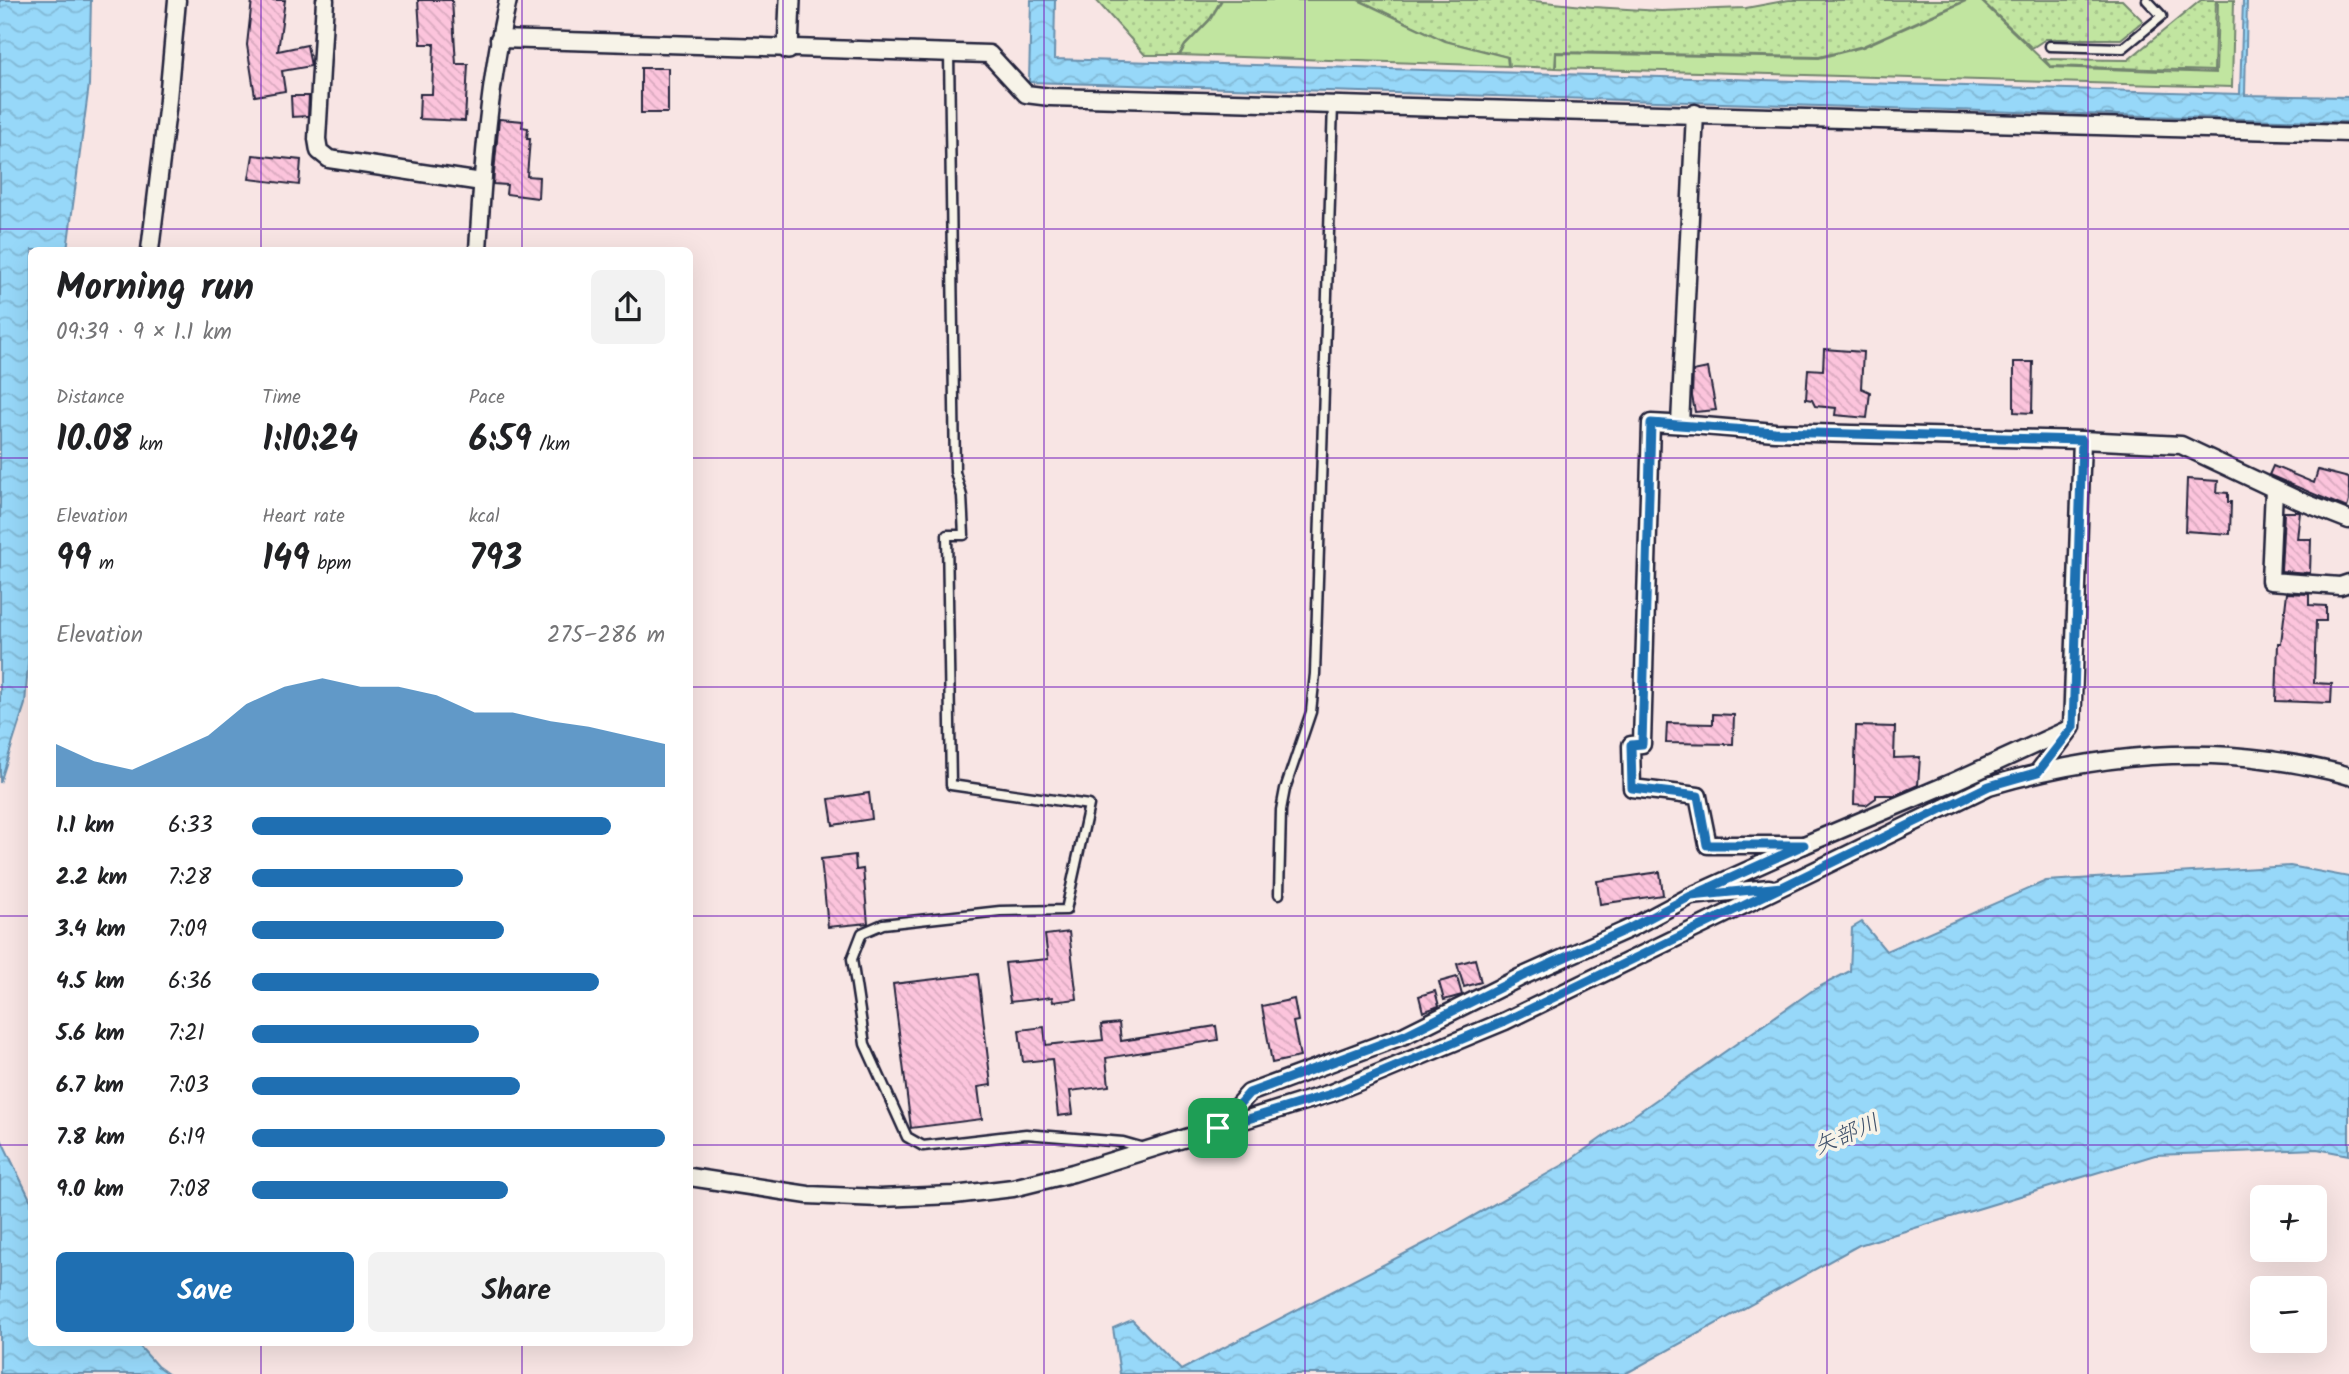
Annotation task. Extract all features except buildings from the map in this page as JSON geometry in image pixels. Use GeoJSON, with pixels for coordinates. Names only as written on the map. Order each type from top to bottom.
{"type":"FeatureCollection","features":[{"type":"Feature","properties":{"kind":"street"},"geometry":{"type":"LineString","coordinates":[[150,247],[169,99],[177,0]]}},
{"type":"Feature","properties":{"kind":"street"},"geometry":{"type":"LineString","coordinates":[[325,0],[317,138],[319,151],[329,159],[482,181]]}},
{"type":"Feature","properties":{"kind":"street"},"geometry":{"type":"LineString","coordinates":[[478,247],[482,181],[499,39],[508,0]]}},
{"type":"Feature","properties":{"kind":"street"},"geometry":{"type":"LineString","coordinates":[[788,49],[790,0]]}},
{"type":"Feature","properties":{"kind":"street"},"geometry":{"type":"LineString","coordinates":[[499,39],[989,54],[1026,94],[1050,97],[2349,133]]}},
{"type":"Feature","properties":{"kind":"street"},"geometry":{"type":"LineString","coordinates":[[1689,425],[1680,424],[1695,113]]}},
{"type":"Feature","properties":{"kind":"street"},"geometry":{"type":"LineString","coordinates":[[1804,845],[1707,845],[1698,796],[1632,788],[1631,745],[1642,744],[1651,423],[1775,432],[2181,445],[2274,489],[2349,520]]}},
{"type":"Feature","properties":{"kind":"street"},"geometry":{"type":"LineString","coordinates":[[2038,772],[2073,727],[2082,440]]}},
{"type":"Feature","properties":{"kind":"street"},"geometry":{"type":"LineString","coordinates":[[2274,489],[2270,580],[2340,586],[2349,583]]}},
{"type":"Feature","properties":{"kind":"street"},"geometry":{"type":"LineString","coordinates":[[1218,1128],[1249,1093],[1405,1035],[1521,977],[1630,928],[1691,896],[2073,727]]}},
{"type":"Feature","properties":{"kind":"street"},"geometry":{"type":"LineString","coordinates":[[693,1178],[808,1195],[880,1198],[954,1195],[1013,1188],[1073,1173],[1331,1094],[1505,1021],[1989,786],[2038,772],[2140,755],[2243,757],[2294,764],[2349,776]]}},
{"type":"Feature","properties":{"kind":"street"},"geometry":{"type":"LineString","coordinates":[[1691,896],[1782,887]]}},
{"type":"Feature","properties":{"kind":"lane"},"geometry":{"type":"LineString","coordinates":[[2050,46],[2123,48],[2162,16],[2147,0]]}},
{"type":"Feature","properties":{"kind":"lane"},"geometry":{"type":"LineString","coordinates":[[949,53],[955,472],[962,496],[964,535],[947,535],[951,785],[1089,805],[1066,910],[987,912],[883,924],[862,933],[852,958],[865,1044],[907,1136],[923,1146],[1026,1134],[1123,1142],[1148,1149]]}},
{"type":"Feature","properties":{"kind":"lane"},"geometry":{"type":"LineString","coordinates":[[1279,894],[1283,799],[1311,712],[1315,674],[1333,104]]}},
{"type":"Feature","properties":{"kind":"green space"},"geometry":{"type":"Polygon","coordinates":[[[1096,0],[1221,0],[1210,19],[1179,55],[1145,55],[1096,0]]]}},
{"type":"Feature","properties":{"kind":"green space"},"geometry":{"type":"Polygon","coordinates":[[[1222,0],[1358,0],[1445,41],[1507,57],[1508,66],[1180,55],[1210,20],[1222,0]]]}},
{"type":"Feature","properties":{"kind":"green space"},"geometry":{"type":"Polygon","coordinates":[[[1359,0],[1525,0],[1661,11],[1746,8],[1789,0],[1966,0],[1863,46],[1819,57],[1556,52],[1555,68],[1509,66],[1508,57],[1445,41],[1359,0]]]}},
{"type":"Feature","properties":{"kind":"green space"},"geometry":{"type":"Polygon","coordinates":[[[1968,0],[1980,0],[2050,67],[2216,73],[2218,0],[2234,0],[2232,87],[1556,68],[1556,53],[1819,58],[1863,47],[1968,0]]]}},
{"type":"Feature","properties":{"kind":"green space"},"geometry":{"type":"Polygon","coordinates":[[[1981,0],[2122,0],[2143,21],[2121,39],[2046,39],[2032,48],[1981,0]]]}},
{"type":"Feature","properties":{"kind":"green space"},"geometry":{"type":"Polygon","coordinates":[[[2201,0],[2216,0],[2214,71],[2050,66],[2044,59],[2128,60],[2201,0]]]}},
{"type":"Feature","properties":{"kind":"water"},"geometry":{"type":"Polygon","coordinates":[[[0,0],[91,0],[89,85],[67,247],[28,247],[28,665],[25,704],[0,783],[0,0]]]}},
{"type":"Feature","properties":{"kind":"water"},"geometry":{"type":"Polygon","coordinates":[[[1031,0],[1055,0],[1054,59],[2240,94],[2243,0],[2247,0],[2245,95],[2349,97],[2349,122],[1029,82],[1031,0]]]}},
{"type":"Feature","properties":{"kind":"water","name":"矢部川"},"geometry":{"type":"Polygon","coordinates":[[[2290,866],[2349,877],[2349,1155],[2317,1149],[2155,1155],[1859,1245],[1625,1374],[1120,1374],[1113,1328],[1132,1320],[1181,1370],[1431,1240],[1563,1165],[1813,990],[1850,971],[1852,928],[1862,922],[1886,951],[2046,881],[2290,866]]]}},
{"type":"Feature","properties":{"kind":"water"},"geometry":{"type":"Polygon","coordinates":[[[0,1137],[28,1195],[28,1346],[140,1346],[168,1374],[0,1374],[0,1137]]]}},
{"type":"Feature","properties":{"kind":"route"},"geometry":{"type":"LineString","coordinates":[[1218,1128],[1249,1093],[1405,1035],[1521,977],[1630,928],[1691,896],[1782,887],[1989,786],[2038,772],[2073,727],[2082,440],[1775,432],[1651,423],[1642,744],[1631,745],[1632,788],[1698,796],[1707,845],[1804,845],[1691,896],[1782,887],[1505,1021],[1331,1094],[1218,1128]]}}]}
